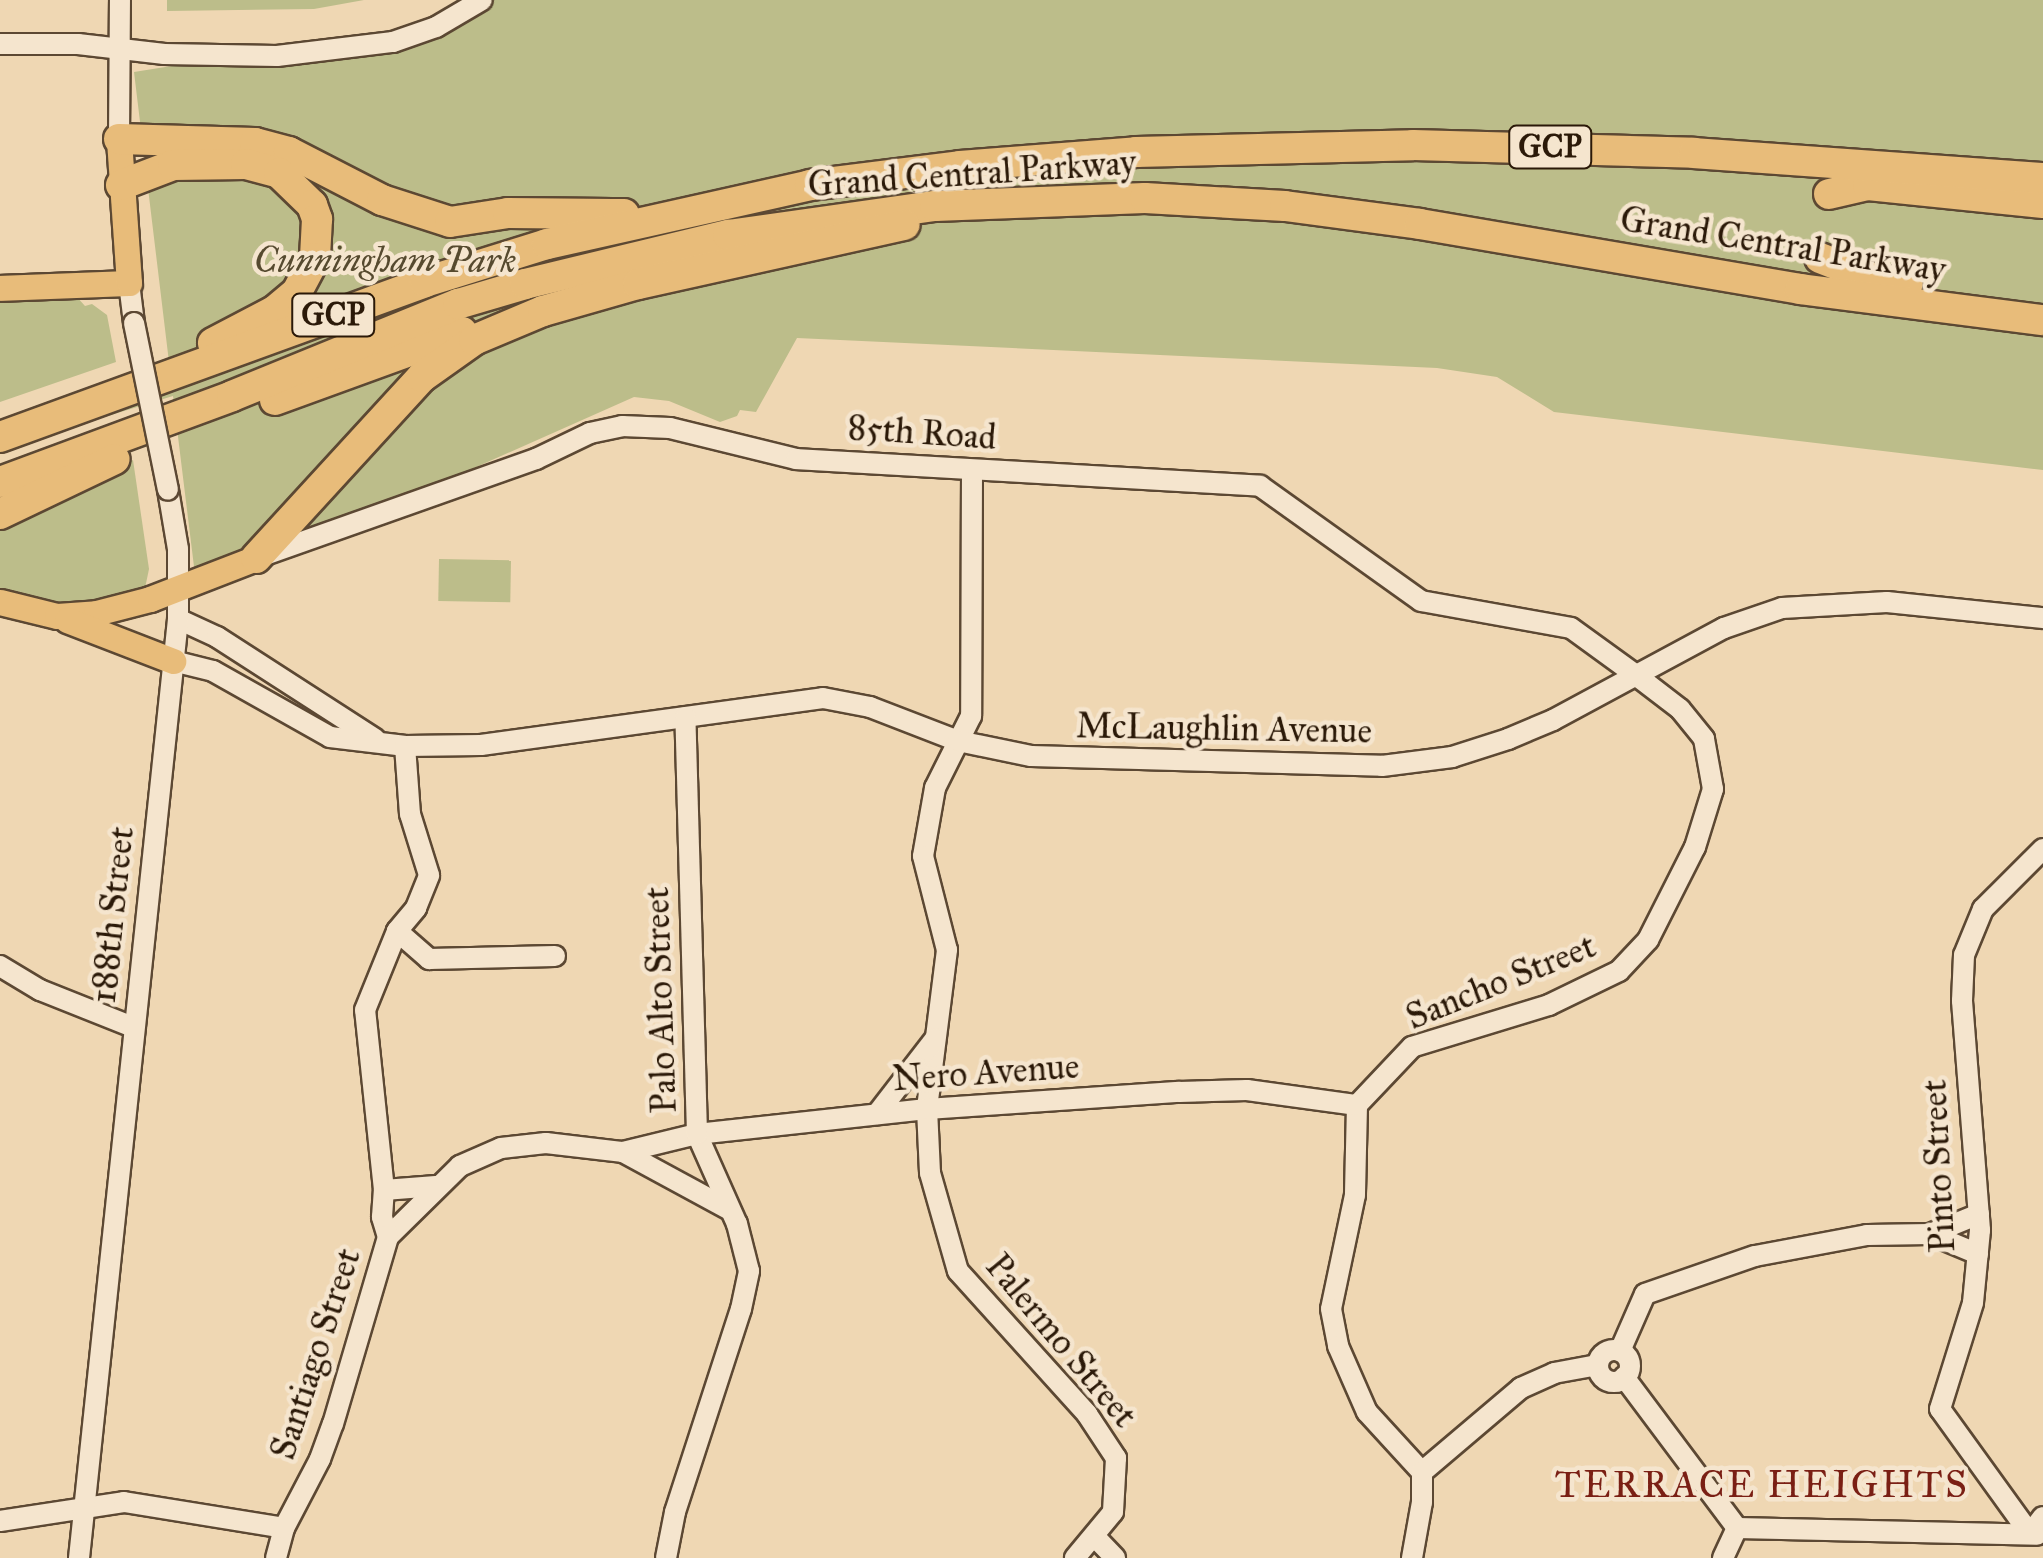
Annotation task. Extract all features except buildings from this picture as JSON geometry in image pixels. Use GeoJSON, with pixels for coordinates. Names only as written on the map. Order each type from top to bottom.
{"type":"FeatureCollection","features":[{"type":"Feature","properties":{"kind":"highway"},"geometry":{"type":"LineString","coordinates":[[119,139],[256,143],[303,158],[382,200],[450,222],[508,213],[672,214]]}},
{"type":"Feature","properties":{"kind":"highway"},"geometry":{"type":"LineString","coordinates":[[1345,146],[1510,165],[1616,171]]}},
{"type":"Feature","properties":{"kind":"highway","name":"Grand Central Parkway"},"geometry":{"type":"LineString","coordinates":[[0,437],[425,282],[547,244],[810,185],[960,166],[1136,152],[1345,146],[1625,150],[2036,175]]}},
{"type":"Feature","properties":{"kind":"highway"},"geometry":{"type":"LineString","coordinates":[[111,397],[274,311],[298,292],[308,276],[318,238],[318,219],[304,193],[266,167],[173,165],[121,184]]}},
{"type":"Feature","properties":{"kind":"highway"},"geometry":{"type":"LineString","coordinates":[[1829,194],[1868,185],[2043,203]]}},
{"type":"Feature","properties":{"kind":"highway","name":"Grand Central Parkway"},"geometry":{"type":"LineString","coordinates":[[0,482],[232,396],[458,304],[592,265],[796,223],[1005,201],[1214,200],[1420,224],[1765,284],[2041,315]]}},
{"type":"Feature","properties":{"kind":"highway"},"geometry":{"type":"LineString","coordinates":[[0,514],[154,444],[450,336],[683,273],[1005,201]]}},
{"type":"Feature","properties":{"kind":"highway"},"geometry":{"type":"LineString","coordinates":[[1420,224],[1534,225],[1608,237]]}},
{"type":"Feature","properties":{"kind":"highway"},"geometry":{"type":"LineString","coordinates":[[1820,258],[1890,282],[2041,315]]}},
{"type":"Feature","properties":{"kind":"highway"},"geometry":{"type":"LineString","coordinates":[[256,558],[432,367],[474,340],[543,311]]}},
{"type":"Feature","properties":{"kind":"main road"},"geometry":{"type":"LineString","coordinates":[[0,288],[129,283],[119,139]]}},
{"type":"Feature","properties":{"kind":"main road","name":"85th Road"},"geometry":{"type":"LineString","coordinates":[[180,585],[256,558]]}},
{"type":"Feature","properties":{"kind":"main road"},"geometry":{"type":"LineString","coordinates":[[58,616],[129,606],[180,585]]}},
{"type":"Feature","properties":{"kind":"main road"},"geometry":{"type":"LineString","coordinates":[[0,602],[58,616],[173,661]]}},
{"type":"Feature","properties":{"kind":"street"},"geometry":{"type":"LineString","coordinates":[[119,139],[120,0]]}},
{"type":"Feature","properties":{"kind":"street"},"geometry":{"type":"LineString","coordinates":[[0,44],[278,56],[393,42],[436,28],[482,0]]}},
{"type":"Feature","properties":{"kind":"street","name":"188th Street"},"geometry":{"type":"LineString","coordinates":[[79,1558],[180,585],[168,490],[129,283]]}},
{"type":"Feature","properties":{"kind":"street","name":"85th Road"},"geometry":{"type":"LineString","coordinates":[[256,558],[536,459],[590,433],[622,426],[682,430],[796,459],[1260,486],[1422,601],[1571,628],[1638,676]]}},
{"type":"Feature","properties":{"kind":"street","name":"Palermo Street"},"geometry":{"type":"LineString","coordinates":[[972,472],[971,716],[934,788],[923,856],[946,950],[927,1108],[930,1173],[958,1271],[1087,1414],[1116,1458],[1113,1512],[1076,1558]]}},
{"type":"Feature","properties":{"kind":"street","name":"McLaughlin Avenue"},"geometry":{"type":"LineString","coordinates":[[173,661],[212,671],[330,737],[406,746],[481,745],[838,699],[958,741],[1055,758],[1401,765],[1452,756],[1508,739],[1744,620],[1802,604],[1917,604],[2043,618]]}},
{"type":"Feature","properties":{"kind":"street","name":"McLaughlin Avenue"},"geometry":{"type":"LineString","coordinates":[[178,619],[217,637],[381,743]]}},
{"type":"Feature","properties":{"kind":"street","name":"Sancho Street"},"geometry":{"type":"LineString","coordinates":[[1357,1105],[1412,1047],[1549,1005],[1620,971],[1648,940],[1695,847],[1713,789],[1704,739],[1680,709],[1638,676]]}},
{"type":"Feature","properties":{"kind":"street","name":"Palo Alto Street"},"geometry":{"type":"LineString","coordinates":[[666,1558],[676,1512],[742,1309],[749,1271],[746,1248],[697,1134],[685,717]]}},
{"type":"Feature","properties":{"kind":"street","name":"Santiago Street"},"geometry":{"type":"LineString","coordinates":[[276,1558],[284,1528],[320,1459],[388,1237],[382,1217],[384,1190],[365,1010],[397,931],[416,908],[428,875],[410,814],[406,746]]}},
{"type":"Feature","properties":{"kind":"street","name":"Pinto Street"},"geometry":{"type":"LineString","coordinates":[[2039,1529],[1940,1410],[1972,1303],[1978,1254],[1979,1214],[1962,1001],[1964,956],[1984,910],[2043,849]]}},
{"type":"Feature","properties":{"kind":"street"},"geometry":{"type":"LineString","coordinates":[[397,931],[429,958],[554,956]]}},
{"type":"Feature","properties":{"kind":"street"},"geometry":{"type":"LineString","coordinates":[[0,966],[40,990],[134,1027]]}},
{"type":"Feature","properties":{"kind":"street"},"geometry":{"type":"LineString","coordinates":[[877,1114],[936,1037]]}},
{"type":"Feature","properties":{"kind":"street","name":"Nero Avenue"},"geometry":{"type":"LineString","coordinates":[[388,1237],[460,1166],[501,1148],[546,1142],[623,1152],[697,1134],[927,1108],[1247,1090],[1357,1105]]}},
{"type":"Feature","properties":{"kind":"street"},"geometry":{"type":"LineString","coordinates":[[1357,1105],[1354,1195],[1331,1309],[1338,1346],[1367,1412],[1422,1472],[1422,1502],[1412,1558]]}},
{"type":"Feature","properties":{"kind":"street","name":"Nero Avenue"},"geometry":{"type":"LineString","coordinates":[[623,1152],[728,1209]]}},
{"type":"Feature","properties":{"kind":"street","name":"Nero Avenue"},"geometry":{"type":"LineString","coordinates":[[384,1190],[436,1186]]}},
{"type":"Feature","properties":{"kind":"street"},"geometry":{"type":"LineString","coordinates":[[1620,1351],[1646,1294],[1715,1267],[1808,1244],[1867,1235],[1930,1234],[1979,1214]]}},
{"type":"Feature","properties":{"kind":"street"},"geometry":{"type":"LineString","coordinates":[[1930,1234],[1978,1254]]}},
{"type":"Feature","properties":{"kind":"street"},"geometry":{"type":"LineString","coordinates":[[1422,1472],[1520,1388],[1554,1373],[1598,1365],[1606,1352],[1620,1351]]}},
{"type":"Feature","properties":{"kind":"street"},"geometry":{"type":"LineString","coordinates":[[1620,1351],[1629,1361],[1624,1377]]}},
{"type":"Feature","properties":{"kind":"street"},"geometry":{"type":"LineString","coordinates":[[1598,1365],[1609,1380],[1624,1377]]}},
{"type":"Feature","properties":{"kind":"street"},"geometry":{"type":"LineString","coordinates":[[1624,1377],[1737,1528]]}},
{"type":"Feature","properties":{"kind":"street"},"geometry":{"type":"LineString","coordinates":[[0,1521],[124,1502],[284,1528]]}},
{"type":"Feature","properties":{"kind":"street"},"geometry":{"type":"LineString","coordinates":[[1737,1528],[2039,1529]]}},
{"type":"Feature","properties":{"kind":"street"},"geometry":{"type":"LineString","coordinates":[[1723,1558],[1737,1528]]}},
{"type":"Feature","properties":{"kind":"street"},"geometry":{"type":"LineString","coordinates":[[1095,1537],[1115,1558]]}},
{"type":"Feature","properties":{"kind":"green space"},"geometry":{"type":"Polygon","coordinates":[[[167,0],[364,0],[314,9],[167,11],[167,0]]]}},
{"type":"Feature","properties":{"kind":"green space","name":"Cunningham Park"},"geometry":{"type":"Polygon","coordinates":[[[470,0],[2043,0],[2043,470],[1554,412],[1497,377],[1437,368],[797,338],[756,412],[740,410],[737,416],[720,422],[669,401],[634,397],[197,591],[173,396],[62,430],[172,387],[134,72],[404,29],[470,0]]]}},
{"type":"Feature","properties":{"kind":"green space"},"geometry":{"type":"Polygon","coordinates":[[[76,296],[85,306],[92,304],[107,315],[116,362],[0,402],[0,301],[76,296]]]}},
{"type":"Feature","properties":{"kind":"green space"},"geometry":{"type":"Polygon","coordinates":[[[133,460],[149,569],[144,593],[96,610],[0,593],[0,525],[133,460]]]}},
{"type":"Feature","properties":{"kind":"green space"},"geometry":{"type":"Polygon","coordinates":[[[439,559],[511,560],[510,602],[438,601],[439,559]]]}},
{"type":"Feature","properties":{"kind":"district","name":"TERRACE HEIGHTS"},"geometry":{"type":"Point","coordinates":[1762,1485]}}]}
